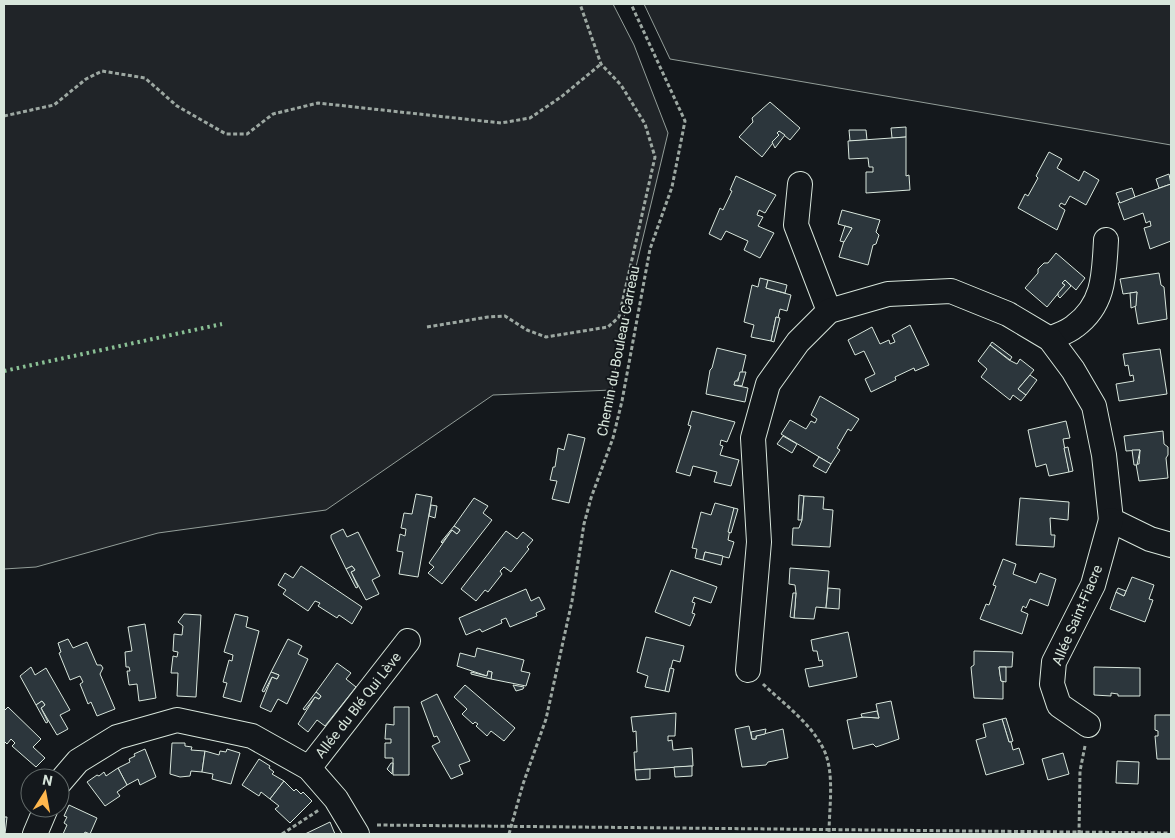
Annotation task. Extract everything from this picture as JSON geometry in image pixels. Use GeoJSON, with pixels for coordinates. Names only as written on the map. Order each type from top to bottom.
{"type":"FeatureCollection","features":[{"type":"Feature","properties":{"kind":"street"},"geometry":{"type":"LineString","coordinates":[[800,184],[796,225],[829,311]]}},
{"type":"Feature","properties":{"kind":"street"},"geometry":{"type":"LineString","coordinates":[[1050,339],[1076,326],[1102,291],[1106,240]]}},
{"type":"Feature","properties":{"kind":"street"},"geometry":{"type":"LineString","coordinates":[[748,670],[759,542],[753,438],[768,384],[798,342],[829,311],[888,294],[950,292],[1008,314],[1050,339],[1074,370],[1094,406],[1104,455],[1111,520],[1150,539],[1171,545]]}},
{"type":"Feature","properties":{"kind":"street","name":"Allée Saint-Fiacre"},"geometry":{"type":"LineString","coordinates":[[1088,726],[1059,705],[1052,684],[1054,662],[1093,585],[1111,520]]}},
{"type":"Feature","properties":{"kind":"street","name":"Allée du Blé Qui Lève"},"geometry":{"type":"LineString","coordinates":[[309,768],[408,641]]}},
{"type":"Feature","properties":{"kind":"street"},"geometry":{"type":"LineString","coordinates":[[70,770],[78,761],[116,737],[177,720],[252,736],[309,768],[336,799],[355,829]]}},
{"type":"Feature","properties":{"kind":"street"},"geometry":{"type":"LineString","coordinates":[[35,834],[42,818]]}},
{"type":"Feature","properties":{"kind":"path"},"geometry":{"type":"LineString","coordinates":[[427,327],[505,316],[527,330],[546,337],[608,327],[619,317],[655,158],[645,124],[621,85],[601,64],[580,4]]}},
{"type":"Feature","properties":{"kind":"path","name":"Chemin du Bouleau Carreau"},"geometry":{"type":"LineString","coordinates":[[509,834],[523,784],[546,719],[572,601],[584,524],[616,429],[650,249],[672,186],[685,121],[631,4]]}},
{"type":"Feature","properties":{"kind":"path"},"geometry":{"type":"LineString","coordinates":[[4,116],[54,106],[86,79],[102,71],[146,78],[177,106],[226,134],[247,134],[273,114],[318,103],[501,123],[530,118],[561,97],[601,64]]}},
{"type":"Feature","properties":{"kind":"path"},"geometry":{"type":"LineString","coordinates":[[748,670],[803,721],[824,750],[830,782],[829,834]]}},
{"type":"Feature","properties":{"kind":"path"},"geometry":{"type":"LineString","coordinates":[[1079,833],[1080,771],[1088,726]]}},
{"type":"Feature","properties":{"kind":"path"},"geometry":{"type":"LineString","coordinates":[[282,834],[336,799]]}},
{"type":"Feature","properties":{"kind":"path"},"geometry":{"type":"LineString","coordinates":[[355,829],[511,825],[1171,833]]}},
{"type":"Feature","properties":{"kind":"shaded area"},"geometry":{"type":"Polygon","coordinates":[[[4,4],[613,4],[634,45],[668,133],[624,317],[612,390],[493,395],[326,510],[158,533],[36,567],[4,569],[4,4]]]}},
{"type":"Feature","properties":{"kind":"shaded area"},"geometry":{"type":"Polygon","coordinates":[[[644,4],[1171,4],[1171,145],[670,59],[644,4]]]}},
{"type":"Feature","properties":{"kind":"building"},"geometry":{"type":"Polygon","coordinates":[[[770,102],[800,128],[790,140],[779,131],[777,133],[779,135],[762,157],[739,137],[753,122],[752,118],[770,102]]]}},
{"type":"Feature","properties":{"kind":"building"},"geometry":{"type":"Polygon","coordinates":[[[906,127],[906,137],[892,138],[891,128],[906,127]]]}},
{"type":"Feature","properties":{"kind":"building"},"geometry":{"type":"Polygon","coordinates":[[[849,130],[866,130],[867,140],[850,141],[849,130]]]}},
{"type":"Feature","properties":{"kind":"building"},"geometry":{"type":"Polygon","coordinates":[[[779,131],[785,135],[775,148],[772,142],[779,135],[777,133],[779,131]]]}},
{"type":"Feature","properties":{"kind":"building"},"geometry":{"type":"Polygon","coordinates":[[[906,137],[906,176],[909,175],[910,190],[866,193],[866,172],[873,172],[873,167],[869,167],[868,158],[849,159],[848,141],[906,137]]]}},
{"type":"Feature","properties":{"kind":"building"},"geometry":{"type":"Polygon","coordinates":[[[1049,152],[1062,159],[1057,168],[1079,181],[1084,171],[1099,180],[1086,205],[1070,196],[1065,205],[1061,203],[1059,206],[1065,210],[1057,230],[1018,208],[1025,194],[1028,196],[1038,178],[1036,176],[1049,152]]]}},
{"type":"Feature","properties":{"kind":"building"},"geometry":{"type":"Polygon","coordinates":[[[1169,174],[1171,184],[1159,188],[1156,179],[1169,174]]]}},
{"type":"Feature","properties":{"kind":"building"},"geometry":{"type":"Polygon","coordinates":[[[736,176],[776,195],[765,213],[759,210],[757,215],[763,217],[758,226],[774,233],[760,258],[744,250],[748,241],[726,231],[721,240],[709,234],[720,208],[723,210],[732,191],[730,190],[736,176]]]}},
{"type":"Feature","properties":{"kind":"building"},"geometry":{"type":"Polygon","coordinates":[[[1171,184],[1171,241],[1150,249],[1144,228],[1151,226],[1150,221],[1146,223],[1143,213],[1124,220],[1118,203],[1171,184]]]}},
{"type":"Feature","properties":{"kind":"building"},"geometry":{"type":"Polygon","coordinates":[[[1132,188],[1135,197],[1120,203],[1116,193],[1132,188]]]}},
{"type":"Feature","properties":{"kind":"building"},"geometry":{"type":"Polygon","coordinates":[[[842,210],[880,220],[876,232],[879,235],[876,244],[873,245],[868,265],[839,257],[844,241],[852,228],[838,224],[842,210]]]}},
{"type":"Feature","properties":{"kind":"building"},"geometry":{"type":"Polygon","coordinates":[[[845,226],[852,228],[844,242],[840,241],[845,226]]]}},
{"type":"Feature","properties":{"kind":"building"},"geometry":{"type":"Polygon","coordinates":[[[1056,253],[1085,278],[1076,290],[1065,280],[1062,283],[1065,285],[1047,307],[1025,288],[1038,273],[1038,269],[1044,263],[1048,263],[1056,253]]]}},
{"type":"Feature","properties":{"kind":"building"},"geometry":{"type":"Polygon","coordinates":[[[1159,273],[1161,285],[1164,287],[1167,319],[1138,324],[1135,306],[1137,292],[1123,294],[1120,279],[1159,273]]]}},
{"type":"Feature","properties":{"kind":"building"},"geometry":{"type":"Polygon","coordinates":[[[760,278],[768,280],[766,288],[791,295],[787,311],[780,309],[778,318],[776,317],[771,341],[751,337],[754,325],[744,322],[752,285],[758,287],[760,278]]]}},
{"type":"Feature","properties":{"kind":"building"},"geometry":{"type":"Polygon","coordinates":[[[768,280],[787,285],[785,293],[766,288],[768,280]]]}},
{"type":"Feature","properties":{"kind":"building"},"geometry":{"type":"Polygon","coordinates":[[[1065,280],[1071,286],[1060,298],[1058,293],[1065,285],[1062,283],[1065,280]]]}},
{"type":"Feature","properties":{"kind":"building"},"geometry":{"type":"Polygon","coordinates":[[[1137,292],[1136,306],[1131,308],[1130,293],[1137,292]]]}},
{"type":"Feature","properties":{"kind":"building"},"geometry":{"type":"Polygon","coordinates":[[[776,317],[780,318],[774,342],[771,341],[776,317]]]}},
{"type":"Feature","properties":{"kind":"building"},"geometry":{"type":"Polygon","coordinates":[[[910,325],[929,365],[915,371],[914,368],[895,377],[896,380],[871,392],[865,379],[875,374],[864,351],[855,355],[848,340],[872,327],[880,344],[889,340],[890,344],[895,342],[892,335],[910,325]]]}},
{"type":"Feature","properties":{"kind":"building"},"geometry":{"type":"Polygon","coordinates":[[[992,342],[1012,357],[1010,360],[990,345],[992,342]]]}},
{"type":"Feature","properties":{"kind":"building"},"geometry":{"type":"Polygon","coordinates":[[[990,345],[1009,360],[1017,364],[1020,359],[1034,370],[1018,389],[1026,395],[1021,401],[1013,395],[1010,400],[981,377],[987,369],[978,361],[990,345]]]}},
{"type":"Feature","properties":{"kind":"building"},"geometry":{"type":"Polygon","coordinates":[[[717,348],[746,355],[742,372],[734,385],[748,388],[745,402],[706,394],[710,370],[717,348]]]}},
{"type":"Feature","properties":{"kind":"building"},"geometry":{"type":"Polygon","coordinates":[[[1160,349],[1167,394],[1119,401],[1116,384],[1134,381],[1133,375],[1130,376],[1128,365],[1125,366],[1123,354],[1160,349]]]}},
{"type":"Feature","properties":{"kind":"building"},"geometry":{"type":"Polygon","coordinates":[[[740,372],[746,372],[742,386],[734,385],[735,381],[738,381],[740,372]]]}},
{"type":"Feature","properties":{"kind":"building"},"geometry":{"type":"Polygon","coordinates":[[[1030,375],[1037,380],[1026,395],[1018,389],[1030,375]]]}},
{"type":"Feature","properties":{"kind":"building"},"geometry":{"type":"Polygon","coordinates":[[[820,396],[859,419],[851,431],[848,429],[837,448],[840,450],[831,464],[781,434],[790,420],[806,429],[811,421],[815,423],[817,419],[811,415],[820,396]]]}},
{"type":"Feature","properties":{"kind":"building"},"geometry":{"type":"Polygon","coordinates":[[[692,411],[735,422],[727,442],[721,440],[720,445],[723,446],[720,455],[739,460],[731,486],[714,482],[717,472],[693,466],[690,476],[676,472],[691,426],[688,425],[692,411]]]}},
{"type":"Feature","properties":{"kind":"building"},"geometry":{"type":"Polygon","coordinates":[[[1066,421],[1070,438],[1063,439],[1069,472],[1049,476],[1046,464],[1036,467],[1028,430],[1066,421]]]}},
{"type":"Feature","properties":{"kind":"building"},"geometry":{"type":"Polygon","coordinates":[[[1163,431],[1164,444],[1168,447],[1166,458],[1168,478],[1139,481],[1136,464],[1139,464],[1140,450],[1126,451],[1124,436],[1163,431]]]}},
{"type":"Feature","properties":{"kind":"building"},"geometry":{"type":"Polygon","coordinates":[[[568,434],[585,438],[569,503],[552,499],[557,481],[550,480],[553,467],[555,467],[558,448],[564,450],[568,434]]]}},
{"type":"Feature","properties":{"kind":"building"},"geometry":{"type":"Polygon","coordinates":[[[783,436],[797,444],[792,453],[777,444],[783,436]]]}},
{"type":"Feature","properties":{"kind":"building"},"geometry":{"type":"Polygon","coordinates":[[[1068,447],[1073,471],[1069,472],[1064,448],[1068,447]]]}},
{"type":"Feature","properties":{"kind":"building"},"geometry":{"type":"Polygon","coordinates":[[[1132,450],[1140,450],[1137,465],[1134,465],[1132,450]]]}},
{"type":"Feature","properties":{"kind":"building"},"geometry":{"type":"Polygon","coordinates":[[[819,457],[831,464],[826,473],[813,466],[819,457]]]}},
{"type":"Feature","properties":{"kind":"building"},"geometry":{"type":"Polygon","coordinates":[[[416,494],[432,497],[418,577],[399,574],[403,552],[397,551],[400,534],[405,536],[406,529],[401,528],[404,513],[412,514],[416,494]]]}},
{"type":"Feature","properties":{"kind":"building"},"geometry":{"type":"Polygon","coordinates":[[[799,495],[804,496],[802,520],[798,520],[799,495]]]}},
{"type":"Feature","properties":{"kind":"building"},"geometry":{"type":"Polygon","coordinates":[[[804,496],[824,497],[823,509],[833,510],[830,547],[792,545],[793,528],[799,528],[802,520],[804,496]]]}},
{"type":"Feature","properties":{"kind":"building"},"geometry":{"type":"Polygon","coordinates":[[[474,498],[488,506],[483,513],[492,520],[442,584],[428,573],[434,567],[429,563],[452,530],[457,534],[460,530],[454,526],[474,498]]]}},
{"type":"Feature","properties":{"kind":"building"},"geometry":{"type":"Polygon","coordinates":[[[1020,498],[1069,502],[1068,520],[1050,518],[1051,535],[1055,535],[1054,547],[1016,545],[1020,498]]]}},
{"type":"Feature","properties":{"kind":"building"},"geometry":{"type":"Polygon","coordinates":[[[715,503],[734,508],[728,540],[734,542],[729,558],[705,552],[703,560],[695,558],[697,549],[692,548],[701,512],[711,515],[715,503]]]}},
{"type":"Feature","properties":{"kind":"building"},"geometry":{"type":"Polygon","coordinates":[[[431,505],[437,506],[435,518],[429,516],[431,505]]]}},
{"type":"Feature","properties":{"kind":"building"},"geometry":{"type":"Polygon","coordinates":[[[734,508],[738,509],[731,533],[728,532],[734,508]]]}},
{"type":"Feature","properties":{"kind":"building"},"geometry":{"type":"Polygon","coordinates":[[[454,526],[460,530],[457,534],[452,530],[442,543],[441,542],[454,526]]]}},
{"type":"Feature","properties":{"kind":"building"},"geometry":{"type":"Polygon","coordinates":[[[343,529],[347,537],[358,532],[380,576],[372,580],[379,594],[366,600],[351,572],[355,570],[352,566],[346,569],[331,538],[331,535],[343,529]]]}},
{"type":"Feature","properties":{"kind":"building"},"geometry":{"type":"Polygon","coordinates":[[[506,531],[517,539],[523,532],[533,540],[527,547],[529,549],[511,572],[504,567],[500,571],[502,574],[488,592],[485,590],[476,601],[461,589],[506,531]]]}},
{"type":"Feature","properties":{"kind":"building"},"geometry":{"type":"Polygon","coordinates":[[[705,552],[723,556],[721,565],[703,560],[705,552]]]}},
{"type":"Feature","properties":{"kind":"building"},"geometry":{"type":"Polygon","coordinates":[[[1003,559],[1016,564],[1013,574],[1036,583],[1040,573],[1056,579],[1048,606],[1030,599],[1026,608],[1023,606],[1021,611],[1028,614],[1022,634],[980,619],[986,604],[989,605],[996,586],[993,585],[1003,559]]]}},
{"type":"Feature","properties":{"kind":"building"},"geometry":{"type":"Polygon","coordinates":[[[301,566],[362,607],[352,624],[339,615],[337,618],[318,606],[320,603],[315,601],[308,611],[283,594],[286,590],[278,585],[285,573],[293,578],[301,566]]]}},
{"type":"Feature","properties":{"kind":"building"},"geometry":{"type":"Polygon","coordinates":[[[352,566],[355,570],[351,572],[358,587],[356,588],[346,569],[352,566]]]}},
{"type":"Feature","properties":{"kind":"building"},"geometry":{"type":"Polygon","coordinates":[[[790,568],[829,571],[826,608],[816,607],[814,619],[794,618],[796,593],[795,585],[789,584],[790,568]]]}},
{"type":"Feature","properties":{"kind":"building"},"geometry":{"type":"Polygon","coordinates":[[[671,570],[717,587],[711,603],[694,597],[692,602],[695,603],[692,613],[695,614],[690,626],[655,612],[671,570]]]}},
{"type":"Feature","properties":{"kind":"building"},"geometry":{"type":"Polygon","coordinates":[[[1132,577],[1154,585],[1149,599],[1153,600],[1145,622],[1110,609],[1116,592],[1124,596],[1132,577]]]}},
{"type":"Feature","properties":{"kind":"building"},"geometry":{"type":"Polygon","coordinates":[[[828,588],[840,589],[839,609],[826,608],[828,588]]]}},
{"type":"Feature","properties":{"kind":"building"},"geometry":{"type":"Polygon","coordinates":[[[1118,588],[1126,591],[1124,596],[1116,592],[1118,588]]]}},
{"type":"Feature","properties":{"kind":"building"},"geometry":{"type":"Polygon","coordinates":[[[526,589],[531,601],[539,597],[545,609],[536,613],[537,616],[510,627],[506,618],[501,620],[502,623],[482,632],[480,629],[466,635],[459,618],[526,589]]]}},
{"type":"Feature","properties":{"kind":"building"},"geometry":{"type":"Polygon","coordinates":[[[793,593],[796,593],[794,618],[790,617],[793,593]]]}},
{"type":"Feature","properties":{"kind":"building"},"geometry":{"type":"Polygon","coordinates":[[[184,614],[201,615],[196,697],[177,696],[178,673],[171,673],[173,656],[177,657],[178,652],[173,651],[174,634],[182,635],[183,626],[178,622],[184,614]]]}},
{"type":"Feature","properties":{"kind":"building"},"geometry":{"type":"Polygon","coordinates":[[[235,614],[248,617],[246,627],[259,631],[241,702],[223,697],[227,683],[223,682],[229,660],[232,661],[233,655],[224,652],[235,614]]]}},
{"type":"Feature","properties":{"kind":"building"},"geometry":{"type":"Polygon","coordinates":[[[145,624],[156,698],[139,701],[137,684],[129,685],[127,671],[130,671],[129,667],[126,667],[125,652],[132,651],[128,627],[145,624]]]}},
{"type":"Feature","properties":{"kind":"building"},"geometry":{"type":"Polygon","coordinates":[[[848,632],[857,677],[809,687],[805,669],[823,666],[822,660],[819,661],[817,651],[813,651],[811,640],[848,632]]]}},
{"type":"Feature","properties":{"kind":"building"},"geometry":{"type":"Polygon","coordinates":[[[646,637],[684,646],[680,662],[673,660],[665,691],[645,687],[648,676],[637,672],[646,637]]]}},
{"type":"Feature","properties":{"kind":"building"},"geometry":{"type":"Polygon","coordinates":[[[68,639],[73,648],[87,642],[97,665],[101,665],[103,668],[100,674],[115,709],[97,716],[91,702],[88,704],[80,684],[83,682],[80,676],[70,680],[59,653],[61,652],[58,643],[68,639]]]}},
{"type":"Feature","properties":{"kind":"building"},"geometry":{"type":"Polygon","coordinates":[[[288,639],[302,646],[298,654],[308,659],[287,704],[278,699],[271,712],[260,707],[272,677],[277,679],[279,675],[271,672],[288,639]]]}},
{"type":"Feature","properties":{"kind":"building"},"geometry":{"type":"Polygon","coordinates":[[[477,648],[524,660],[521,671],[530,673],[526,686],[491,679],[492,672],[488,671],[487,676],[457,666],[460,653],[475,657],[477,648]]]}},
{"type":"Feature","properties":{"kind":"building"},"geometry":{"type":"Polygon","coordinates":[[[974,651],[1013,652],[1012,667],[999,667],[1001,681],[1003,681],[1003,699],[974,698],[971,667],[974,665],[974,651]]]}},
{"type":"Feature","properties":{"kind":"building"},"geometry":{"type":"Polygon","coordinates":[[[337,663],[351,673],[346,679],[356,687],[325,726],[317,720],[308,732],[298,724],[315,697],[319,699],[321,696],[316,692],[337,663]]]}},
{"type":"Feature","properties":{"kind":"building"},"geometry":{"type":"Polygon","coordinates":[[[31,667],[35,675],[46,668],[70,710],[60,715],[68,729],[57,735],[41,708],[45,705],[42,701],[36,705],[20,676],[31,667]]]}},
{"type":"Feature","properties":{"kind":"building"},"geometry":{"type":"Polygon","coordinates":[[[999,667],[1006,667],[1006,682],[1001,681],[999,667]]]}},
{"type":"Feature","properties":{"kind":"building"},"geometry":{"type":"Polygon","coordinates":[[[1094,667],[1140,668],[1140,696],[1118,696],[1118,694],[1111,693],[1111,696],[1094,695],[1094,667]]]}},
{"type":"Feature","properties":{"kind":"building"},"geometry":{"type":"Polygon","coordinates":[[[670,668],[674,669],[669,692],[665,691],[670,668]]]}},
{"type":"Feature","properties":{"kind":"building"},"geometry":{"type":"Polygon","coordinates":[[[488,671],[492,672],[491,679],[471,674],[471,672],[487,676],[488,671]]]}},
{"type":"Feature","properties":{"kind":"building"},"geometry":{"type":"Polygon","coordinates":[[[271,672],[279,675],[277,679],[272,677],[264,692],[262,691],[271,672]]]}},
{"type":"Feature","properties":{"kind":"building"},"geometry":{"type":"Polygon","coordinates":[[[465,685],[515,728],[504,741],[491,731],[487,736],[476,726],[478,724],[475,722],[473,724],[462,714],[467,709],[454,697],[465,685]]]}},
{"type":"Feature","properties":{"kind":"building"},"geometry":{"type":"Polygon","coordinates":[[[513,685],[524,687],[516,691],[513,685]]]}},
{"type":"Feature","properties":{"kind":"building"},"geometry":{"type":"Polygon","coordinates":[[[316,692],[321,696],[319,699],[315,697],[305,710],[303,709],[316,692]]]}},
{"type":"Feature","properties":{"kind":"building"},"geometry":{"type":"Polygon","coordinates":[[[437,694],[470,761],[459,765],[463,774],[451,779],[432,746],[440,742],[437,736],[434,737],[421,702],[437,694]]]}},
{"type":"Feature","properties":{"kind":"building"},"geometry":{"type":"Polygon","coordinates":[[[42,701],[45,705],[41,708],[48,722],[46,723],[36,705],[42,701]]]}},
{"type":"Feature","properties":{"kind":"building"},"geometry":{"type":"Polygon","coordinates":[[[891,701],[899,739],[876,747],[873,744],[853,749],[847,720],[864,717],[879,718],[876,704],[891,701]]]}},
{"type":"Feature","properties":{"kind":"building"},"geometry":{"type":"Polygon","coordinates":[[[8,707],[41,739],[33,747],[45,758],[36,767],[12,746],[15,743],[11,739],[7,744],[4,741],[4,711],[8,707]]]}},
{"type":"Feature","properties":{"kind":"building"},"geometry":{"type":"Polygon","coordinates":[[[394,707],[409,707],[409,775],[393,775],[393,758],[385,758],[385,743],[391,743],[391,739],[385,739],[386,724],[394,725],[394,707]]]}},
{"type":"Feature","properties":{"kind":"building"},"geometry":{"type":"Polygon","coordinates":[[[877,711],[879,718],[862,717],[861,714],[877,711]]]}},
{"type":"Feature","properties":{"kind":"building"},"geometry":{"type":"Polygon","coordinates":[[[676,713],[675,736],[668,736],[668,741],[672,740],[673,750],[692,748],[693,766],[635,770],[634,752],[637,752],[636,731],[633,732],[631,717],[676,713]]]}},
{"type":"Feature","properties":{"kind":"building"},"geometry":{"type":"Polygon","coordinates":[[[1155,715],[1171,715],[1171,759],[1157,759],[1155,736],[1158,736],[1158,731],[1155,730],[1155,715]]]}},
{"type":"Feature","properties":{"kind":"building"},"geometry":{"type":"Polygon","coordinates":[[[1006,718],[1013,741],[1011,742],[1009,742],[1002,719],[1006,718]]]}},
{"type":"Feature","properties":{"kind":"building"},"geometry":{"type":"Polygon","coordinates":[[[1002,719],[1009,742],[1011,742],[1013,750],[1019,748],[1024,764],[986,775],[976,740],[986,737],[983,724],[1002,719]]]}},
{"type":"Feature","properties":{"kind":"building"},"geometry":{"type":"Polygon","coordinates":[[[749,726],[752,739],[756,739],[756,736],[783,729],[788,758],[768,762],[766,765],[742,767],[735,729],[749,726]]]}},
{"type":"Feature","properties":{"kind":"building"},"geometry":{"type":"Polygon","coordinates":[[[766,729],[765,734],[752,739],[751,732],[766,729]]]}},
{"type":"Feature","properties":{"kind":"building"},"geometry":{"type":"Polygon","coordinates":[[[172,743],[185,743],[185,746],[192,747],[191,750],[205,751],[202,772],[191,771],[190,776],[180,777],[170,774],[172,743]]]}},
{"type":"Feature","properties":{"kind":"building"},"geometry":{"type":"Polygon","coordinates":[[[145,749],[156,777],[140,785],[138,779],[127,785],[118,768],[130,762],[129,759],[135,756],[134,754],[145,749]]]}},
{"type":"Feature","properties":{"kind":"building"},"geometry":{"type":"Polygon","coordinates":[[[227,749],[240,753],[231,784],[212,779],[213,774],[202,772],[205,751],[219,755],[220,751],[226,752],[227,749]]]}},
{"type":"Feature","properties":{"kind":"building"},"geometry":{"type":"Polygon","coordinates":[[[1063,753],[1069,774],[1048,780],[1042,759],[1063,753]]]}},
{"type":"Feature","properties":{"kind":"building"},"geometry":{"type":"Polygon","coordinates":[[[259,759],[270,766],[269,768],[274,772],[272,774],[284,781],[270,799],[261,792],[259,796],[242,785],[259,759]]]}},
{"type":"Feature","properties":{"kind":"building"},"geometry":{"type":"Polygon","coordinates":[[[1117,761],[1139,762],[1138,784],[1116,783],[1117,761]]]}},
{"type":"Feature","properties":{"kind":"building"},"geometry":{"type":"Polygon","coordinates":[[[393,763],[392,774],[387,769],[393,763]]]}},
{"type":"Feature","properties":{"kind":"building"},"geometry":{"type":"Polygon","coordinates":[[[692,766],[692,776],[675,777],[674,767],[692,766]]]}},
{"type":"Feature","properties":{"kind":"building"},"geometry":{"type":"Polygon","coordinates":[[[118,768],[127,785],[117,792],[120,796],[105,806],[87,782],[104,772],[106,776],[118,768]]]}},
{"type":"Feature","properties":{"kind":"building"},"geometry":{"type":"Polygon","coordinates":[[[650,769],[650,779],[636,780],[635,770],[650,769]]]}},
{"type":"Feature","properties":{"kind":"building"},"geometry":{"type":"Polygon","coordinates":[[[284,781],[294,791],[296,789],[301,794],[303,792],[312,801],[290,823],[275,809],[279,806],[270,799],[284,781]]]}},
{"type":"Feature","properties":{"kind":"building"},"geometry":{"type":"Polygon","coordinates":[[[70,805],[97,818],[90,834],[85,832],[84,834],[63,834],[67,825],[64,823],[66,818],[70,818],[70,805]]]}},
{"type":"Feature","properties":{"kind":"building"},"geometry":{"type":"Polygon","coordinates":[[[4,817],[7,817],[5,834],[4,834],[4,817]]]}},
{"type":"Feature","properties":{"kind":"building"},"geometry":{"type":"Polygon","coordinates":[[[330,822],[335,834],[305,834],[330,822]]]}},
{"type":"Feature","properties":{"kind":"hedge"},"geometry":{"type":"LineString","coordinates":[[4,371],[222,324]]}}]}
